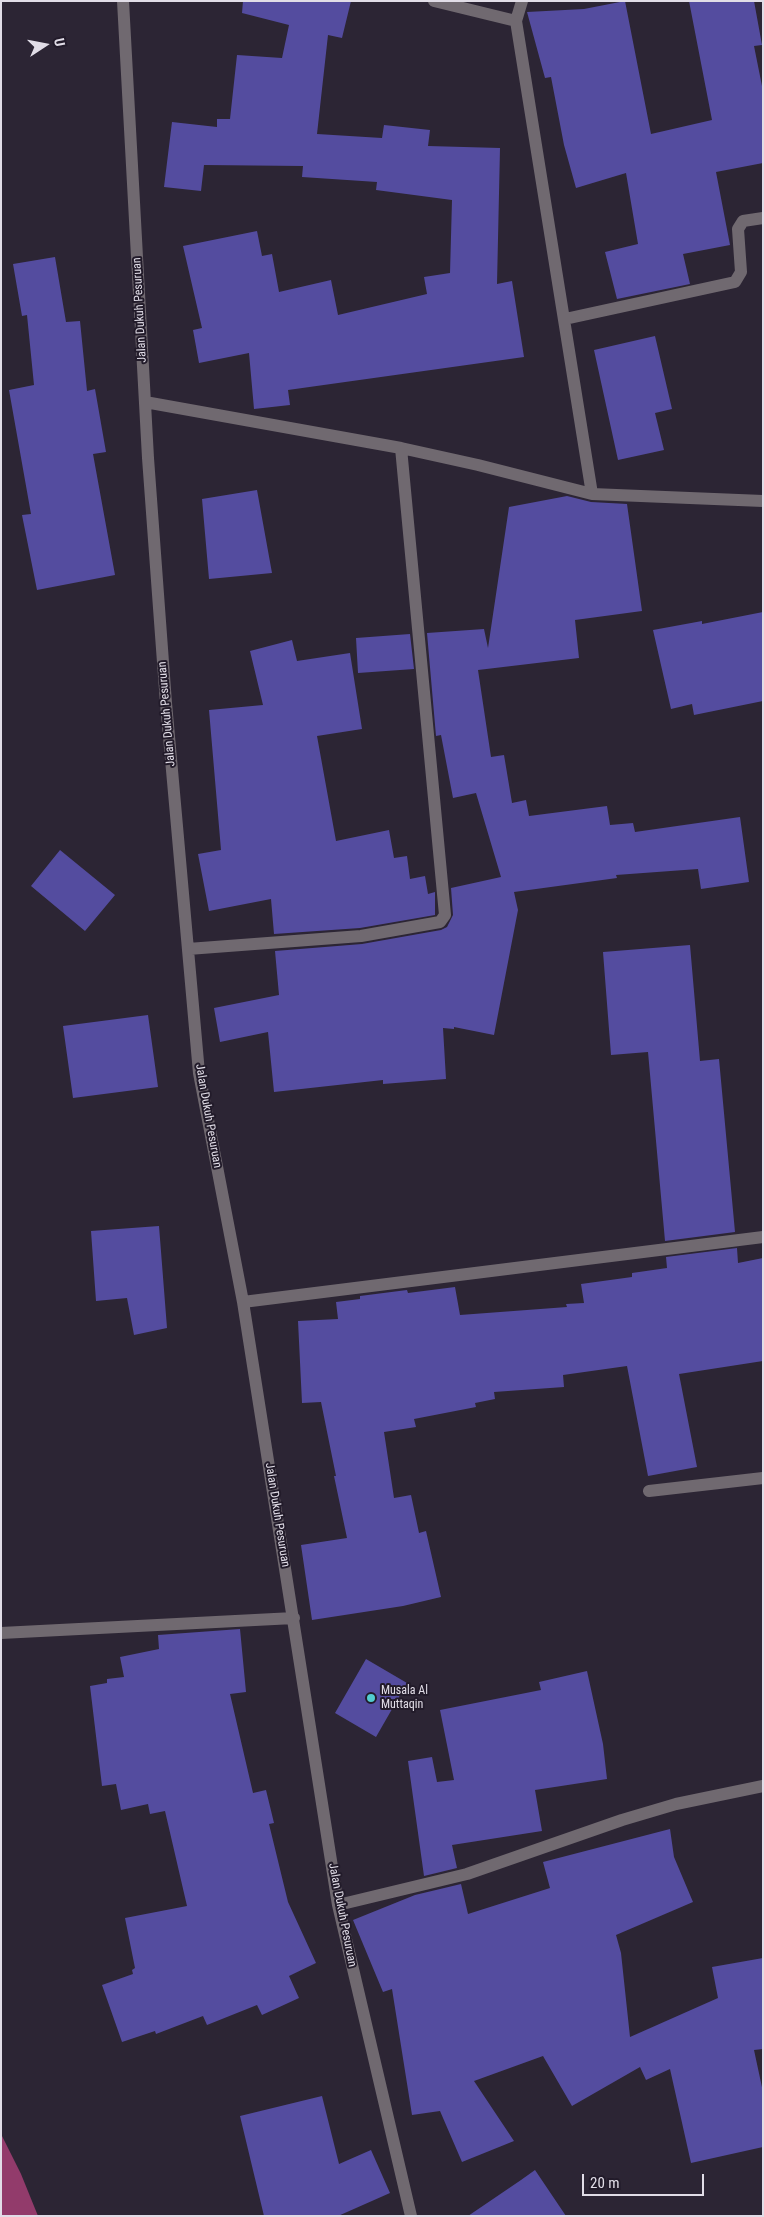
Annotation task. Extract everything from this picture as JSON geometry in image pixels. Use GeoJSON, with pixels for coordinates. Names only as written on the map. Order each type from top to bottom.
{"type":"FeatureCollection","features":[{"type":"Feature","properties":{"kind":"street","name":"Jalan Dukuh Pesuruan"},"geometry":{"type":"LineString","coordinates":[[123,1],[145,402],[166,703],[199,1073],[243,1302],[338,1905],[412,2216]]}},
{"type":"Feature","properties":{"kind":"street"},"geometry":{"type":"LineString","coordinates":[[434,1],[516,21]]}},
{"type":"Feature","properties":{"kind":"street"},"geometry":{"type":"LineString","coordinates":[[522,1],[516,21],[592,494]]}},
{"type":"Feature","properties":{"kind":"street"},"geometry":{"type":"LineString","coordinates":[[564,320],[735,282],[742,272],[738,229],[743,222],[763,218]]}},
{"type":"Feature","properties":{"kind":"street"},"geometry":{"type":"LineString","coordinates":[[145,402],[401,448],[478,464],[592,494],[763,501]]}},
{"type":"Feature","properties":{"kind":"street"},"geometry":{"type":"LineString","coordinates":[[188,949],[361,936],[440,922],[445,915],[401,448]]}},
{"type":"Feature","properties":{"kind":"street"},"geometry":{"type":"LineString","coordinates":[[243,1302],[763,1237]]}},
{"type":"Feature","properties":{"kind":"street"},"geometry":{"type":"LineString","coordinates":[[650,1491],[763,1478]]}},
{"type":"Feature","properties":{"kind":"street"},"geometry":{"type":"LineString","coordinates":[[1,1632],[294,1618]]}},
{"type":"Feature","properties":{"kind":"street"},"geometry":{"type":"LineString","coordinates":[[338,1905],[467,1874],[622,1820],[676,1804],[763,1786]]}},
{"type":"Feature","properties":{"kind":"shaded area"},"geometry":{"type":"Polygon","coordinates":[[[1,2134],[21,2174],[38,2216],[1,2216],[1,2134]]]}},
{"type":"Feature","properties":{"kind":"building"},"geometry":{"type":"Polygon","coordinates":[[[243,1],[351,1],[342,38],[328,35],[317,134],[382,138],[384,125],[430,130],[428,146],[500,148],[497,284],[512,281],[524,357],[288,390],[290,405],[254,409],[249,353],[199,363],[193,330],[202,328],[183,246],[257,231],[262,256],[272,254],[279,292],[331,280],[338,315],[427,294],[424,277],[450,273],[452,200],[376,190],[377,182],[302,177],[303,166],[204,165],[201,191],[164,187],[172,122],[217,127],[217,119],[230,119],[237,55],[282,58],[289,25],[242,13],[243,1]]]}},
{"type":"Feature","properties":{"kind":"building"},"geometry":{"type":"Polygon","coordinates":[[[625,1],[651,134],[712,120],[689,1],[754,1],[762,45],[754,46],[763,91],[763,163],[716,172],[730,245],[683,254],[690,284],[617,299],[605,252],[638,244],[626,173],[576,188],[564,145],[551,77],[545,78],[527,12],[584,9],[625,1]]]}},
{"type":"Feature","properties":{"kind":"building"},"geometry":{"type":"Polygon","coordinates":[[[55,257],[66,322],[80,321],[87,391],[95,389],[106,452],[93,454],[115,575],[37,590],[22,515],[31,514],[9,390],[34,385],[27,315],[22,316],[13,264],[55,257]]]}},
{"type":"Feature","properties":{"kind":"building"},"geometry":{"type":"Polygon","coordinates":[[[655,336],[672,409],[655,413],[664,450],[618,460],[594,350],[655,336]]]}},
{"type":"Feature","properties":{"kind":"building"},"geometry":{"type":"Polygon","coordinates":[[[257,490],[272,573],[209,579],[202,499],[257,490]]]}},
{"type":"Feature","properties":{"kind":"building"},"geometry":{"type":"Polygon","coordinates":[[[567,496],[591,502],[627,504],[642,611],[575,620],[579,658],[478,670],[491,757],[504,755],[512,803],[526,800],[529,816],[607,806],[610,825],[633,823],[635,832],[740,817],[749,882],[701,889],[698,869],[616,875],[617,878],[514,892],[518,910],[494,1035],[454,1027],[454,1029],[443,1028],[446,1079],[383,1084],[383,1080],[274,1092],[268,1032],[220,1042],[214,1008],[279,995],[275,951],[362,944],[441,930],[447,927],[453,915],[451,888],[501,877],[476,793],[453,798],[441,735],[436,736],[427,633],[484,629],[488,648],[509,507],[567,496]]]}},
{"type":"Feature","properties":{"kind":"building"},"geometry":{"type":"Polygon","coordinates":[[[763,612],[763,701],[694,715],[692,704],[671,709],[653,630],[702,621],[702,624],[763,612]]]}},
{"type":"Feature","properties":{"kind":"building"},"geometry":{"type":"Polygon","coordinates":[[[410,634],[414,669],[358,673],[356,638],[410,634]]]}},
{"type":"Feature","properties":{"kind":"building"},"geometry":{"type":"Polygon","coordinates":[[[292,640],[297,661],[350,653],[362,729],[317,736],[336,841],[389,830],[394,858],[407,856],[410,879],[425,876],[428,894],[435,892],[435,915],[360,928],[274,934],[271,899],[209,911],[198,854],[221,850],[209,710],[263,705],[250,651],[292,640]]]}},
{"type":"Feature","properties":{"kind":"building"},"geometry":{"type":"Polygon","coordinates":[[[60,850],[115,895],[85,931],[31,886],[60,850]]]}},
{"type":"Feature","properties":{"kind":"building"},"geometry":{"type":"Polygon","coordinates":[[[690,945],[700,1061],[719,1059],[735,1232],[665,1241],[648,1052],[611,1055],[603,952],[690,945]]]}},
{"type":"Feature","properties":{"kind":"building"},"geometry":{"type":"Polygon","coordinates":[[[148,1015],[158,1087],[73,1098],[63,1026],[148,1015]]]}},
{"type":"Feature","properties":{"kind":"building"},"geometry":{"type":"Polygon","coordinates":[[[159,1226],[167,1328],[134,1335],[127,1298],[96,1301],[91,1231],[159,1226]]]}},
{"type":"Feature","properties":{"kind":"building"},"geometry":{"type":"Polygon","coordinates":[[[737,1248],[738,1263],[763,1258],[763,1361],[679,1374],[697,1467],[648,1476],[627,1366],[563,1375],[564,1387],[494,1392],[495,1399],[475,1403],[476,1407],[414,1419],[416,1427],[384,1432],[394,1498],[411,1495],[419,1533],[426,1531],[441,1597],[403,1606],[312,1620],[301,1545],[347,1538],[321,1402],[302,1403],[298,1321],[338,1319],[336,1302],[360,1299],[360,1296],[407,1290],[408,1293],[455,1287],[460,1315],[567,1307],[566,1304],[584,1303],[581,1284],[632,1277],[632,1273],[667,1268],[666,1257],[737,1248]]]}},
{"type":"Feature","properties":{"kind":"building"},"geometry":{"type":"Polygon","coordinates":[[[240,1629],[246,1692],[230,1694],[253,1793],[266,1790],[274,1823],[269,1824],[288,1902],[316,1963],[289,1976],[299,1998],[262,2015],[257,2005],[207,2025],[203,2016],[156,2034],[155,2031],[122,2042],[102,1985],[133,1974],[132,1970],[135,1968],[125,1918],[187,1906],[165,1811],[150,1814],[148,1804],[121,1810],[116,1784],[102,1786],[90,1686],[107,1683],[107,1679],[124,1677],[120,1657],[159,1649],[158,1635],[240,1629]]]}},
{"type":"Feature","properties":{"kind":"building","name":"Musala Al Muttaqin"},"geometry":{"type":"Polygon","coordinates":[[[366,1659],[407,1683],[376,1737],[335,1713],[366,1659]]]}},
{"type":"Feature","properties":{"kind":"building"},"geometry":{"type":"Polygon","coordinates":[[[587,1671],[603,1744],[607,1779],[535,1790],[542,1831],[452,1845],[457,1868],[424,1876],[408,1761],[432,1757],[437,1782],[454,1780],[440,1710],[541,1690],[539,1682],[587,1671]]]}},
{"type":"Feature","properties":{"kind":"building"},"geometry":{"type":"Polygon","coordinates":[[[670,1829],[674,1857],[693,1902],[616,1935],[621,1953],[630,2037],[718,1998],[712,1967],[763,1958],[763,2049],[754,2050],[763,2092],[763,2147],[691,2163],[670,2069],[646,2080],[640,2067],[572,2106],[543,2056],[474,2081],[514,2141],[462,2162],[440,2111],[412,2115],[392,1989],[383,1992],[353,1920],[415,1895],[461,1884],[468,1914],[550,1888],[543,1862],[670,1829]]]}},
{"type":"Feature","properties":{"kind":"building"},"geometry":{"type":"Polygon","coordinates":[[[322,2096],[339,2164],[371,2150],[390,2193],[338,2216],[264,2216],[240,2116],[322,2096]]]}},
{"type":"Feature","properties":{"kind":"building"},"geometry":{"type":"Polygon","coordinates":[[[535,2170],[566,2216],[468,2216],[521,2180],[535,2170]]]}},
{"type":"Feature","properties":{"kind":"place","name":"Musala Al Muttaqin"},"geometry":{"type":"Point","coordinates":[371,1698]}}]}
